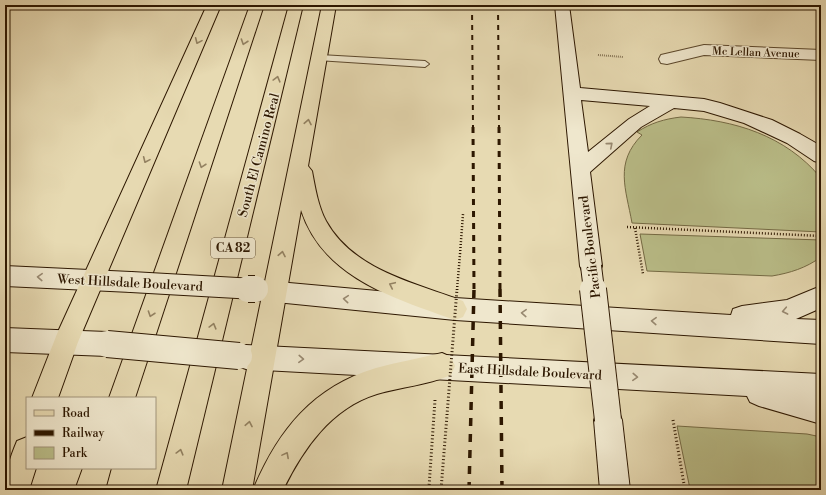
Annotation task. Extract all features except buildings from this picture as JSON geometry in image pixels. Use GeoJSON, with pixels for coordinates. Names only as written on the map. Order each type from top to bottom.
{"type":"FeatureCollection","features":[{"type":"Feature","properties":{"kind":"main road"},"geometry":{"type":"LineString","coordinates":[[45,397],[66,342],[93,279],[214,5]]}},
{"type":"Feature","properties":{"kind":"main road"},"geometry":{"type":"LineString","coordinates":[[122,397],[257,5]]}},
{"type":"Feature","properties":{"kind":"main road","name":"South El Camino Real"},"geometry":{"type":"LineString","coordinates":[[171,490],[296,5]]}},
{"type":"Feature","properties":{"kind":"main road"},"geometry":{"type":"LineString","coordinates":[[236,490],[250,357],[264,291],[300,160],[329,5]]}},
{"type":"Feature","properties":{"kind":"main road","name":"Pacific Boulevard"},"geometry":{"type":"LineString","coordinates":[[562,5],[592,266],[615,490]]}},
{"type":"Feature","properties":{"kind":"main road","name":"Mc Lellan Avenue"},"geometry":{"type":"LineString","coordinates":[[668,59],[704,50],[821,55]]}},
{"type":"Feature","properties":{"kind":"main road"},"geometry":{"type":"LineString","coordinates":[[572,93],[704,105],[752,118],[782,131],[821,156]]}},
{"type":"Feature","properties":{"kind":"main road"},"geometry":{"type":"LineString","coordinates":[[580,170],[635,123],[669,103]]}},
{"type":"Feature","properties":{"kind":"main road"},"geometry":{"type":"LineString","coordinates":[[300,160],[306,193],[312,213],[321,232],[333,248],[350,262],[374,277],[404,291],[455,309]]}},
{"type":"Feature","properties":{"kind":"main road","name":"West Hillsdale Boulevard"},"geometry":{"type":"LineString","coordinates":[[5,276],[93,279],[264,291]]}},
{"type":"Feature","properties":{"kind":"main road"},"geometry":{"type":"LineString","coordinates":[[264,291],[455,309],[821,332]]}},
{"type":"Feature","properties":{"kind":"main road"},"geometry":{"type":"LineString","coordinates":[[693,323],[788,311],[821,297]]}},
{"type":"Feature","properties":{"kind":"main road"},"geometry":{"type":"LineString","coordinates":[[5,340],[107,344],[250,357]]}},
{"type":"Feature","properties":{"kind":"main road","name":"East Hillsdale Boulevard"},"geometry":{"type":"LineString","coordinates":[[250,357],[821,387]]}},
{"type":"Feature","properties":{"kind":"main road"},"geometry":{"type":"LineString","coordinates":[[268,490],[288,450],[306,425],[327,405],[349,391],[375,381],[442,366]]}},
{"type":"Feature","properties":{"kind":"main road"},"geometry":{"type":"LineString","coordinates":[[717,382],[821,410]]}},
{"type":"Feature","properties":{"kind":"main road"},"geometry":{"type":"LineString","coordinates":[[14,490],[26,454]]}},
{"type":"Feature","properties":{"kind":"main road"},"geometry":{"type":"LineString","coordinates":[[90,490],[97,469]]}},
{"type":"Feature","properties":{"kind":"lane"},"geometry":{"type":"LineString","coordinates":[[320,58],[425,64]]}},
{"type":"Feature","properties":{"kind":"path"},"geometry":{"type":"LineString","coordinates":[[598,55],[623,57]]}},
{"type":"Feature","properties":{"kind":"path"},"geometry":{"type":"LineString","coordinates":[[435,400],[429,487],[441,490],[463,214]]}},
{"type":"Feature","properties":{"kind":"path"},"geometry":{"type":"LineString","coordinates":[[627,228],[821,236]]}},
{"type":"Feature","properties":{"kind":"path"},"geometry":{"type":"LineString","coordinates":[[635,228],[643,274]]}},
{"type":"Feature","properties":{"kind":"path"},"geometry":{"type":"LineString","coordinates":[[673,420],[684,490]]}},
{"type":"Feature","properties":{"kind":"green space"},"geometry":{"type":"Polygon","coordinates":[[[681,117],[720,122],[757,132],[775,141],[807,163],[821,178],[821,232],[632,223],[624,177],[628,156],[633,145],[642,135],[637,132],[658,122],[681,117]]]}},
{"type":"Feature","properties":{"kind":"green space"},"geometry":{"type":"Polygon","coordinates":[[[640,234],[821,240],[821,257],[798,270],[772,276],[647,271],[640,234]]]}},
{"type":"Feature","properties":{"kind":"green space"},"geometry":{"type":"Polygon","coordinates":[[[677,426],[807,434],[821,437],[821,490],[690,489],[677,426]]]}},
{"type":"Feature","properties":{"kind":"railway"},"geometry":{"type":"LineString","coordinates":[[472,5],[473,128]]}},
{"type":"Feature","properties":{"kind":"railway"},"geometry":{"type":"LineString","coordinates":[[498,5],[499,128]]}},
{"type":"Feature","properties":{"kind":"railway"},"geometry":{"type":"LineString","coordinates":[[473,127],[474,289]]}},
{"type":"Feature","properties":{"kind":"railway"},"geometry":{"type":"LineString","coordinates":[[499,127],[500,290]]}},
{"type":"Feature","properties":{"kind":"railway"},"geometry":{"type":"LineString","coordinates":[[469,490],[474,289]]}},
{"type":"Feature","properties":{"kind":"railway"},"geometry":{"type":"LineString","coordinates":[[500,289],[502,490]]}}]}
